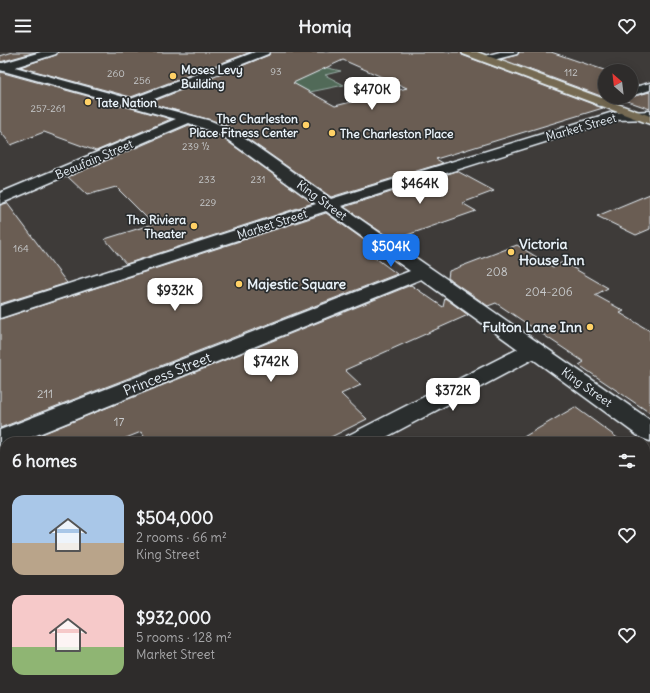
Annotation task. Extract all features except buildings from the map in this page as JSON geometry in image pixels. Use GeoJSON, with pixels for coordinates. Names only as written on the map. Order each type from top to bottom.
{"type":"FeatureCollection","features":[{"type":"Feature","properties":{"kind":"main road"},"geometry":{"type":"LineString","coordinates":[[468,52],[598,101]]}},
{"type":"Feature","properties":{"kind":"main road"},"geometry":{"type":"LineString","coordinates":[[607,104],[643,115],[650,120]]}},
{"type":"Feature","properties":{"kind":"street"},"geometry":{"type":"LineString","coordinates":[[1,67],[52,52]]}},
{"type":"Feature","properties":{"kind":"street"},"geometry":{"type":"LineString","coordinates":[[132,103],[264,52]]}},
{"type":"Feature","properties":{"kind":"street"},"geometry":{"type":"LineString","coordinates":[[485,59],[513,52]]}},
{"type":"Feature","properties":{"kind":"street","name":"King Street"},"geometry":{"type":"LineString","coordinates":[[1,67],[188,119],[226,132],[650,432]]}},
{"type":"Feature","properties":{"kind":"street"},"geometry":{"type":"LineString","coordinates":[[638,90],[650,86]]}},
{"type":"Feature","properties":{"kind":"street","name":"Market Street"},"geometry":{"type":"LineString","coordinates":[[0,312],[328,205],[614,116],[643,115]]}},
{"type":"Feature","properties":{"kind":"street","name":"Beaufain Street"},"geometry":{"type":"LineString","coordinates":[[0,199],[188,119]]}},
{"type":"Feature","properties":{"kind":"street","name":"Princess Street"},"geometry":{"type":"LineString","coordinates":[[8,437],[424,272]]}},
{"type":"Feature","properties":{"kind":"street"},"geometry":{"type":"LineString","coordinates":[[366,437],[534,350]]}},
{"type":"Feature","properties":{"kind":"green space"},"geometry":{"type":"Polygon","coordinates":[[[271,55],[341,71],[325,75],[344,85],[305,93],[237,69],[271,55]]]}},
{"type":"Feature","properties":{"kind":"place","name":"Moses Levy Building"},"geometry":{"type":"Point","coordinates":[173,76]}},
{"type":"Feature","properties":{"kind":"place","name":"Tate Nation"},"geometry":{"type":"Point","coordinates":[88,102]}},
{"type":"Feature","properties":{"kind":"place","name":"The Charleston Place Fitness Center"},"geometry":{"type":"Point","coordinates":[306,125]}},
{"type":"Feature","properties":{"kind":"place","name":"The Charleston Place"},"geometry":{"type":"Point","coordinates":[332,133]}},
{"type":"Feature","properties":{"kind":"place","name":"The Riviera Theater"},"geometry":{"type":"Point","coordinates":[194,226]}},
{"type":"Feature","properties":{"kind":"place","name":"Victoria House Inn"},"geometry":{"type":"Point","coordinates":[511,252]}},
{"type":"Feature","properties":{"kind":"place","name":"Majestic Square"},"geometry":{"type":"Point","coordinates":[239,284]}},
{"type":"Feature","properties":{"kind":"place","name":"Fulton Lane Inn"},"geometry":{"type":"Point","coordinates":[590,327]}}]}
